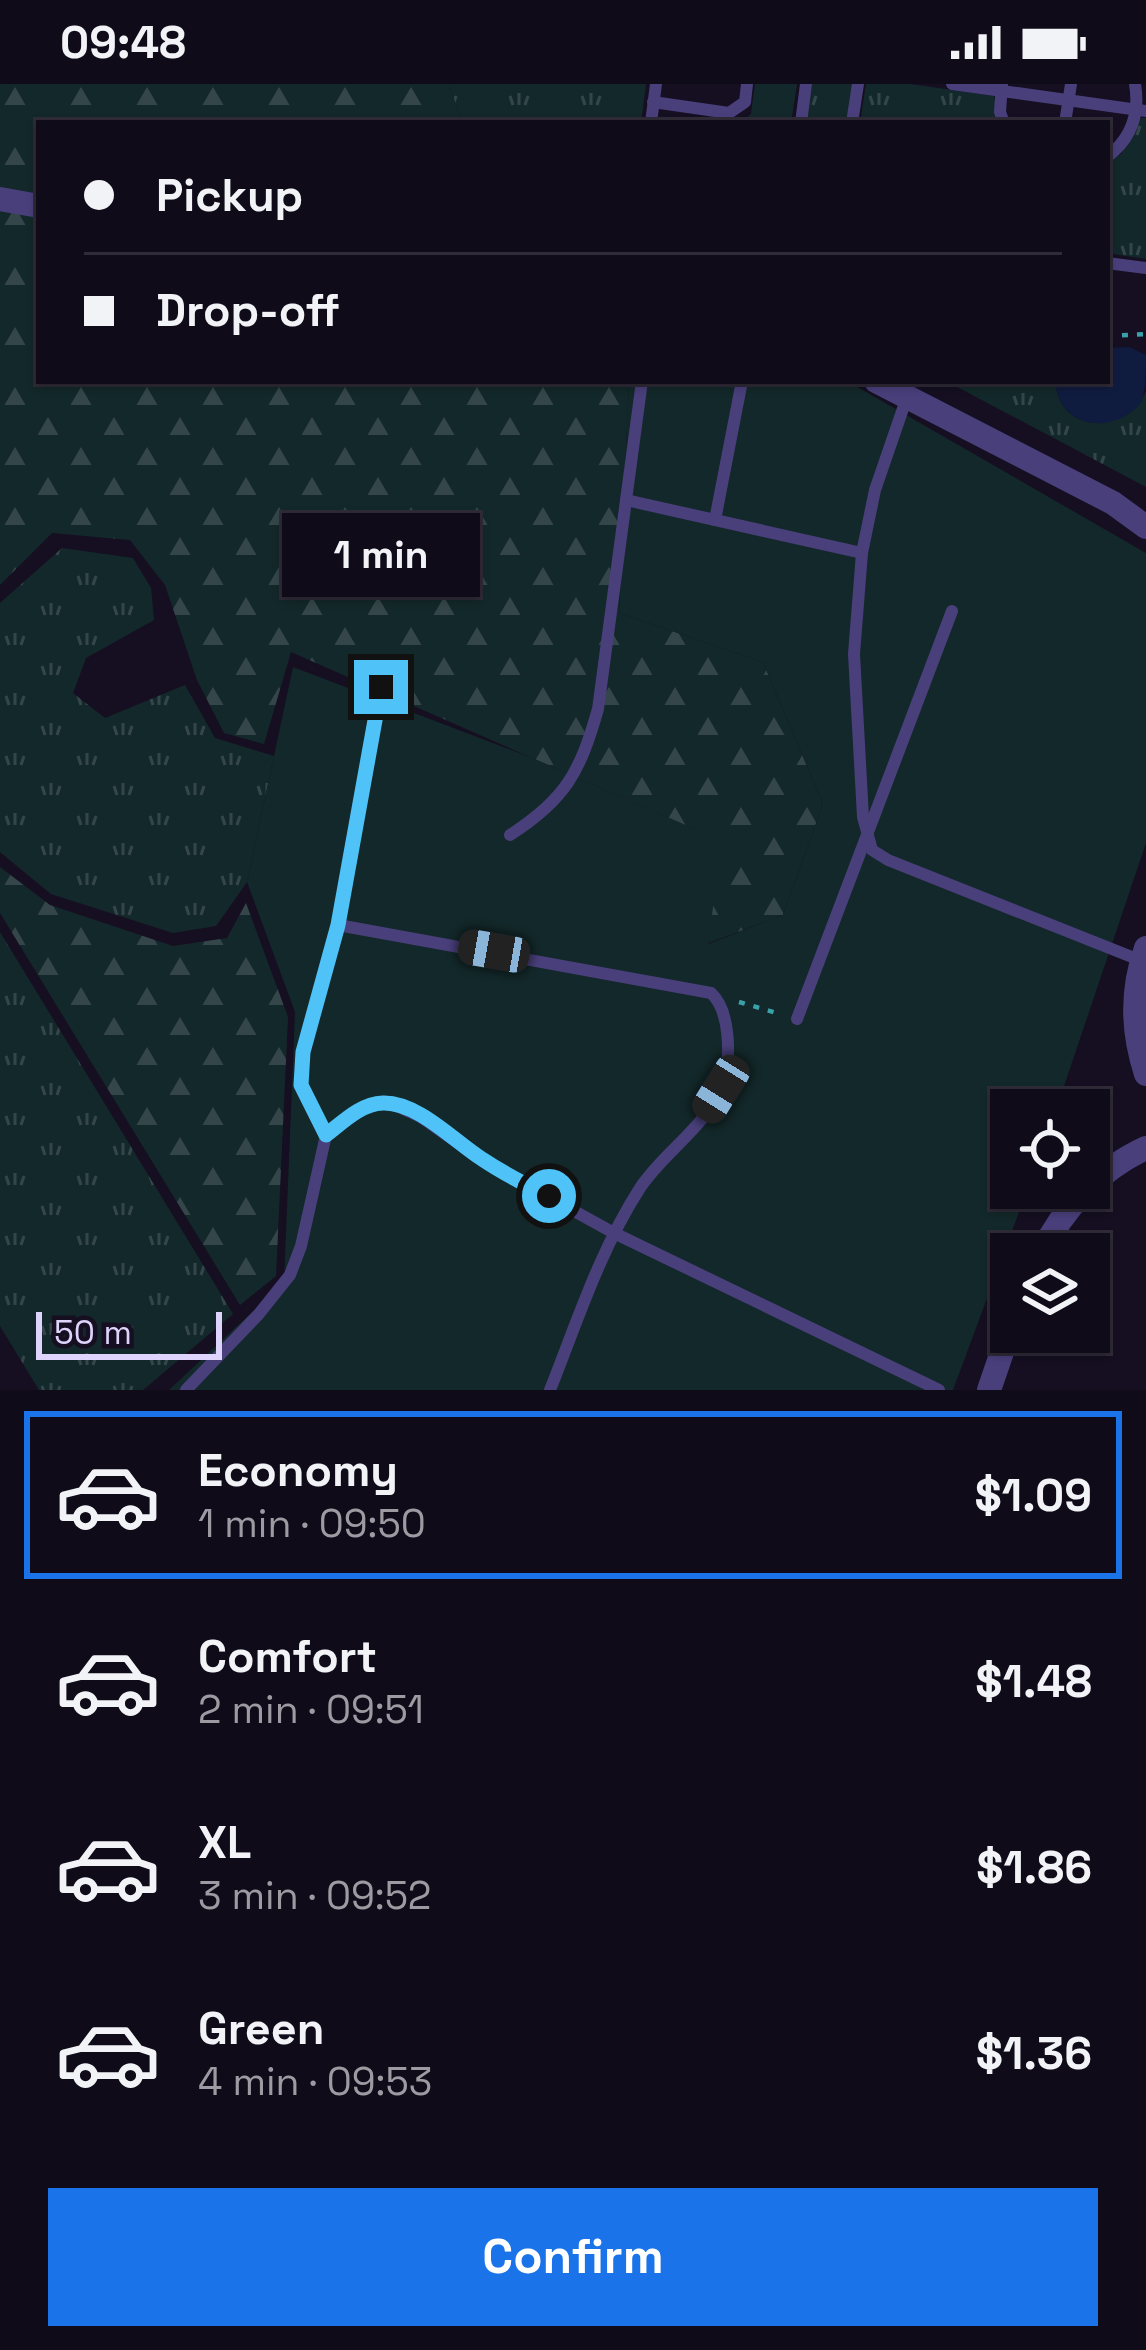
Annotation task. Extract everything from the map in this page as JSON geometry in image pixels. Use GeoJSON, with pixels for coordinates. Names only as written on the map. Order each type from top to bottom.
{"type":"FeatureCollection","features":[{"type":"Feature","properties":{"kind":"street"},"geometry":{"type":"LineString","coordinates":[[0,199],[36,205]]}},
{"type":"Feature","properties":{"kind":"street"},"geometry":{"type":"LineString","coordinates":[[882,384],[1113,503],[1146,527]]}},
{"type":"Feature","properties":{"kind":"street"},"geometry":{"type":"LineString","coordinates":[[1144,955],[1134,999],[1135,1030],[1146,1074]]}},
{"type":"Feature","properties":{"kind":"street"},"geometry":{"type":"LineString","coordinates":[[1054,1233],[1071,1205],[1103,1174],[1146,1148]]}},
{"type":"Feature","properties":{"kind":"street"},"geometry":{"type":"LineString","coordinates":[[989,1390],[1002,1353]]}},
{"type":"Feature","properties":{"kind":"lane"},"geometry":{"type":"LineString","coordinates":[[650,120],[656,84]]}},
{"type":"Feature","properties":{"kind":"lane"},"geometry":{"type":"LineString","coordinates":[[653,102],[729,113],[745,102],[747,84]]}},
{"type":"Feature","properties":{"kind":"lane"},"geometry":{"type":"LineString","coordinates":[[801,120],[806,84]]}},
{"type":"Feature","properties":{"kind":"lane"},"geometry":{"type":"LineString","coordinates":[[852,120],[858,84]]}},
{"type":"Feature","properties":{"kind":"lane"},"geometry":{"type":"LineString","coordinates":[[952,84],[1001,87],[1142,110]]}},
{"type":"Feature","properties":{"kind":"lane"},"geometry":{"type":"LineString","coordinates":[[1066,120],[1071,84]]}},
{"type":"Feature","properties":{"kind":"lane"},"geometry":{"type":"LineString","coordinates":[[1110,154],[1142,110],[1135,84]]}},
{"type":"Feature","properties":{"kind":"lane"},"geometry":{"type":"LineString","coordinates":[[1001,87],[1004,120]]}},
{"type":"Feature","properties":{"kind":"lane"},"geometry":{"type":"LineString","coordinates":[[1110,262],[1146,268]]}},
{"type":"Feature","properties":{"kind":"lane"},"geometry":{"type":"LineString","coordinates":[[510,835],[548,810],[584,760],[598,710],[642,384]]}},
{"type":"Feature","properties":{"kind":"lane"},"geometry":{"type":"LineString","coordinates":[[715,520],[741,384]]}},
{"type":"Feature","properties":{"kind":"lane"},"geometry":{"type":"LineString","coordinates":[[907,397],[875,490],[862,553],[854,654],[872,850],[1144,955]]}},
{"type":"Feature","properties":{"kind":"lane"},"geometry":{"type":"LineString","coordinates":[[626,500],[862,553]]}},
{"type":"Feature","properties":{"kind":"lane"},"geometry":{"type":"LineString","coordinates":[[796,1019],[952,611]]}},
{"type":"Feature","properties":{"kind":"lane"},"geometry":{"type":"LineString","coordinates":[[186,1390],[290,1275],[318,1182],[326,1135],[301,1085],[303,1052],[338,925],[381,687]]}},
{"type":"Feature","properties":{"kind":"lane"},"geometry":{"type":"LineString","coordinates":[[338,925],[711,992],[719,1000],[729,1051],[721,1089],[702,1119],[643,1184],[614,1233],[550,1390]]}},
{"type":"Feature","properties":{"kind":"lane"},"geometry":{"type":"LineString","coordinates":[[326,1135],[358,1110],[383,1103],[399,1107],[485,1162],[614,1233],[939,1390]]}},
{"type":"Feature","properties":{"kind":"path"},"geometry":{"type":"LineString","coordinates":[[1110,336],[1146,334]]}},
{"type":"Feature","properties":{"kind":"path"},"geometry":{"type":"LineString","coordinates":[[719,1000],[731,999],[796,1019]]}},
{"type":"Feature","properties":{"kind":"green space"},"geometry":{"type":"Polygon","coordinates":[[[0,84],[449,84],[461,120],[36,120],[36,384],[629,384],[619,613],[763,662],[823,804],[783,915],[706,944],[721,841],[291,652],[264,744],[224,733],[197,680],[165,585],[130,540],[52,533],[0,585],[0,84]]]}},
{"type":"Feature","properties":{"kind":"green space"},"geometry":{"type":"Polygon","coordinates":[[[449,84],[646,84],[641,120],[461,120],[449,84]]]}},
{"type":"Feature","properties":{"kind":"green space"},"geometry":{"type":"Polygon","coordinates":[[[755,84],[797,84],[791,120],[744,120],[751,114],[755,84]]]}},
{"type":"Feature","properties":{"kind":"green space"},"geometry":{"type":"Polygon","coordinates":[[[811,84],[853,84],[847,120],[806,120],[811,84]]]}},
{"type":"Feature","properties":{"kind":"green space"},"geometry":{"type":"Polygon","coordinates":[[[866,84],[910,84],[994,96],[998,120],[860,120],[866,84]]]}},
{"type":"Feature","properties":{"kind":"green space"},"geometry":{"type":"Polygon","coordinates":[[[1141,118],[1146,118],[1146,259],[1110,253],[1110,161],[1121,154],[1141,118]]]}},
{"type":"Feature","properties":{"kind":"green space"},"geometry":{"type":"Polygon","coordinates":[[[629,384],[852,384],[1146,553],[1146,843],[1063,1089],[990,1089],[990,1209],[1020,1209],[1011,1233],[990,1233],[990,1290],[953,1390],[169,1390],[284,1282],[295,1012],[247,882],[293,667],[530,757],[722,841],[708,944],[783,915],[823,804],[763,662],[619,613],[629,384]]]}},
{"type":"Feature","properties":{"kind":"green space"},"geometry":{"type":"Polygon","coordinates":[[[952,384],[1056,384],[1068,412],[1095,423],[1124,415],[1146,391],[1146,487],[952,384]]]}},
{"type":"Feature","properties":{"kind":"green space"},"geometry":{"type":"Polygon","coordinates":[[[62,548],[133,558],[151,588],[154,620],[86,658],[73,693],[105,718],[185,685],[215,738],[274,756],[247,882],[216,926],[173,933],[51,894],[0,852],[0,603],[62,548]]]}},
{"type":"Feature","properties":{"kind":"green space"},"geometry":{"type":"Polygon","coordinates":[[[0,867],[50,905],[173,946],[227,938],[246,903],[288,1017],[276,1276],[240,1305],[0,913],[0,867]]]}},
{"type":"Feature","properties":{"kind":"green space"},"geometry":{"type":"Polygon","coordinates":[[[0,932],[233,1314],[143,1390],[39,1390],[0,1326],[0,932]]]}},
{"type":"Feature","properties":{"kind":"water"},"geometry":{"type":"Polygon","coordinates":[[[1129,347],[1146,355],[1141,403],[1117,420],[1103,423],[1077,418],[1066,410],[1056,384],[1110,384],[1110,348],[1129,347]]]}},
{"type":"Feature","properties":{"kind":"route"},"geometry":{"type":"LineString","coordinates":[[381,687],[338,925],[303,1052],[301,1085],[326,1135],[358,1110],[383,1103],[399,1107],[549,1196]]}}]}
